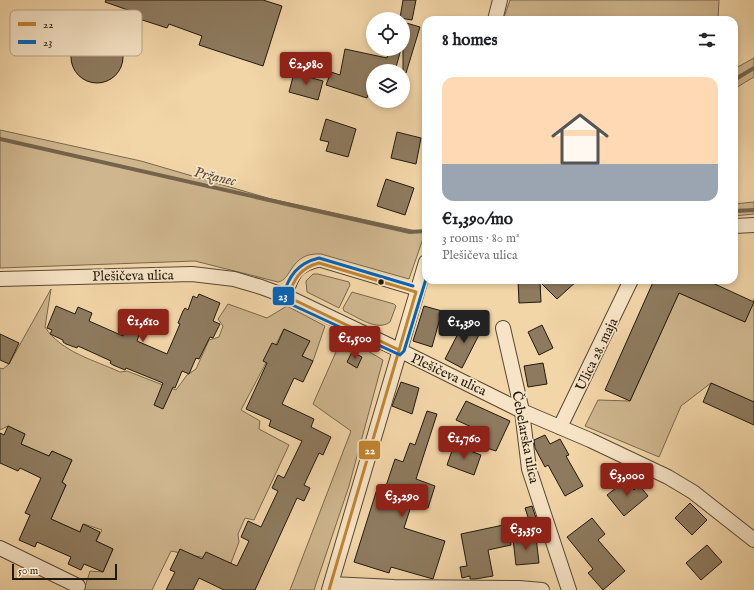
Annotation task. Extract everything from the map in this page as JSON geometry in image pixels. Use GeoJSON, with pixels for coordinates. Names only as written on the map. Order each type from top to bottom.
{"type":"FeatureCollection","features":[{"type":"Feature","properties":{"kind":"street"},"geometry":{"type":"LineString","coordinates":[[496,16],[500,0]]}},
{"type":"Feature","properties":{"kind":"street"},"geometry":{"type":"LineString","coordinates":[[738,226],[754,225]]}},
{"type":"Feature","properties":{"kind":"street","name":"Plešičeva ulica"},"geometry":{"type":"LineString","coordinates":[[0,279],[192,274],[234,280],[262,287],[288,297],[522,411],[668,477],[693,492],[754,540]]}},
{"type":"Feature","properties":{"kind":"street"},"geometry":{"type":"LineString","coordinates":[[422,274],[330,587],[519,588],[542,590]]}},
{"type":"Feature","properties":{"kind":"street","name":"Ulica 28. maja"},"geometry":{"type":"LineString","coordinates":[[560,427],[629,284]]}},
{"type":"Feature","properties":{"kind":"street","name":"Čebelarska ulica"},"geometry":{"type":"LineString","coordinates":[[503,328],[522,411],[529,469],[569,590]]}},
{"type":"Feature","properties":{"kind":"street"},"geometry":{"type":"LineString","coordinates":[[0,548],[78,586]]}},
{"type":"Feature","properties":{"kind":"lane"},"geometry":{"type":"LineString","coordinates":[[288,297],[293,281],[300,270],[319,263],[416,292]]}},
{"type":"Feature","properties":{"kind":"shaded area"},"geometry":{"type":"Polygon","coordinates":[[[510,0],[719,0],[718,16],[504,16],[510,0]]]}},
{"type":"Feature","properties":{"kind":"shaded area"},"geometry":{"type":"Polygon","coordinates":[[[754,58],[754,77],[738,87],[738,67],[754,58]]]}},
{"type":"Feature","properties":{"kind":"shaded area"},"geometry":{"type":"Polygon","coordinates":[[[0,130],[141,161],[271,199],[422,232],[422,242],[409,279],[321,254],[303,257],[297,261],[283,280],[278,282],[195,261],[0,268],[0,130]]]}},
{"type":"Feature","properties":{"kind":"shaded area"},"geometry":{"type":"Polygon","coordinates":[[[754,202],[754,214],[738,216],[738,204],[754,202]]]}},
{"type":"Feature","properties":{"kind":"shaded area"},"geometry":{"type":"Polygon","coordinates":[[[313,274],[349,282],[350,285],[339,308],[307,292],[306,281],[313,274]]]}},
{"type":"Feature","properties":{"kind":"shaded area"},"geometry":{"type":"Polygon","coordinates":[[[51,289],[45,327],[60,343],[79,354],[120,372],[127,371],[176,390],[187,375],[196,369],[209,340],[219,337],[223,326],[218,319],[228,304],[267,318],[287,306],[325,326],[313,361],[302,357],[309,341],[284,329],[241,410],[260,421],[259,429],[289,445],[254,520],[245,518],[238,534],[239,542],[231,563],[171,551],[152,590],[84,590],[90,571],[103,572],[113,549],[96,541],[102,530],[84,524],[80,532],[51,519],[66,485],[62,482],[72,460],[52,451],[49,456],[21,444],[25,434],[8,426],[0,430],[0,368],[3,369],[9,364],[51,289]]]}},
{"type":"Feature","properties":{"kind":"shaded area"},"geometry":{"type":"Polygon","coordinates":[[[352,292],[394,304],[396,306],[390,322],[385,325],[373,324],[361,320],[344,311],[343,308],[352,292]]]}},
{"type":"Feature","properties":{"kind":"shaded area"},"geometry":{"type":"Polygon","coordinates":[[[679,293],[745,322],[754,299],[754,402],[711,383],[681,406],[659,457],[585,426],[598,400],[630,401],[679,293]]]}},
{"type":"Feature","properties":{"kind":"shaded area"},"geometry":{"type":"Polygon","coordinates":[[[343,336],[383,360],[349,486],[314,590],[290,590],[351,431],[313,404],[343,336]]]}},
{"type":"Feature","properties":{"kind":"building"},"geometry":{"type":"Polygon","coordinates":[[[106,0],[263,0],[282,6],[263,66],[199,45],[202,36],[169,24],[167,28],[142,20],[142,10],[128,10],[105,2],[106,0]]]}},
{"type":"Feature","properties":{"kind":"building"},"geometry":{"type":"Polygon","coordinates":[[[403,0],[416,0],[412,20],[410,20],[410,12],[401,12],[403,0]]]}},
{"type":"Feature","properties":{"kind":"building"},"geometry":{"type":"Polygon","coordinates":[[[410,24],[420,27],[409,64],[403,64],[403,56],[410,56],[410,24]]]}},
{"type":"Feature","properties":{"kind":"building"},"geometry":{"type":"Polygon","coordinates":[[[345,49],[366,54],[366,56],[387,58],[387,56],[399,56],[397,64],[366,64],[366,98],[326,85],[331,72],[340,75],[345,49]]]}},
{"type":"Feature","properties":{"kind":"building"},"geometry":{"type":"Polygon","coordinates":[[[71,56],[123,56],[123,62],[116,76],[102,83],[92,83],[82,79],[75,72],[71,62],[71,56]]]}},
{"type":"Feature","properties":{"kind":"building"},"geometry":{"type":"Polygon","coordinates":[[[294,73],[323,81],[318,100],[289,92],[294,73]]]}},
{"type":"Feature","properties":{"kind":"building"},"geometry":{"type":"Polygon","coordinates":[[[326,119],[356,129],[348,157],[326,151],[329,142],[320,140],[326,119]]]}},
{"type":"Feature","properties":{"kind":"building"},"geometry":{"type":"Polygon","coordinates":[[[397,132],[421,138],[416,164],[391,158],[397,132]]]}},
{"type":"Feature","properties":{"kind":"building"},"geometry":{"type":"Polygon","coordinates":[[[386,179],[414,188],[405,215],[377,206],[386,179]]]}},
{"type":"Feature","properties":{"kind":"building"},"geometry":{"type":"Polygon","coordinates":[[[518,284],[540,284],[541,302],[519,303],[518,284]]]}},
{"type":"Feature","properties":{"kind":"building"},"geometry":{"type":"Polygon","coordinates":[[[542,284],[574,284],[557,299],[542,284]]]}},
{"type":"Feature","properties":{"kind":"building"},"geometry":{"type":"Polygon","coordinates":[[[652,284],[715,284],[754,302],[745,322],[679,293],[630,401],[605,390],[652,284]]]}},
{"type":"Feature","properties":{"kind":"building"},"geometry":{"type":"Polygon","coordinates":[[[199,294],[220,303],[213,321],[220,324],[213,338],[210,337],[199,359],[196,358],[189,374],[182,371],[175,388],[173,387],[163,409],[154,405],[163,383],[126,368],[125,370],[113,365],[110,363],[111,361],[78,346],[77,348],[66,344],[63,340],[50,334],[52,330],[47,328],[56,306],[75,314],[78,307],[92,313],[89,321],[123,336],[126,329],[139,335],[137,341],[167,354],[180,324],[178,323],[183,311],[185,308],[188,310],[193,296],[197,298],[199,294]]]}},
{"type":"Feature","properties":{"kind":"building"},"geometry":{"type":"Polygon","coordinates":[[[424,306],[442,311],[432,347],[413,341],[424,306]]]}},
{"type":"Feature","properties":{"kind":"building"},"geometry":{"type":"Polygon","coordinates":[[[465,320],[482,329],[462,368],[445,359],[465,320]]]}},
{"type":"Feature","properties":{"kind":"building"},"geometry":{"type":"Polygon","coordinates":[[[542,325],[553,348],[539,355],[528,332],[542,325]]]}},
{"type":"Feature","properties":{"kind":"building"},"geometry":{"type":"Polygon","coordinates":[[[284,329],[310,341],[302,356],[313,361],[303,382],[294,378],[282,404],[314,419],[311,427],[331,437],[323,455],[319,453],[304,485],[310,488],[304,501],[297,498],[255,590],[224,590],[199,578],[193,590],[166,590],[175,572],[170,570],[180,549],[202,559],[206,552],[237,566],[249,541],[241,537],[248,521],[261,527],[278,491],[272,488],[278,475],[284,478],[302,441],[269,426],[271,420],[246,409],[267,363],[263,361],[272,343],[277,345],[284,329]]]}},
{"type":"Feature","properties":{"kind":"building"},"geometry":{"type":"Polygon","coordinates":[[[0,334],[19,343],[9,364],[0,360],[0,334]]]}},
{"type":"Feature","properties":{"kind":"building"},"geometry":{"type":"Polygon","coordinates":[[[352,352],[362,357],[357,368],[347,362],[352,352]]]}},
{"type":"Feature","properties":{"kind":"building"},"geometry":{"type":"Polygon","coordinates":[[[543,363],[547,384],[528,387],[524,366],[543,363]]]}},
{"type":"Feature","properties":{"kind":"building"},"geometry":{"type":"Polygon","coordinates":[[[401,382],[419,388],[412,414],[392,406],[401,382]]]}},
{"type":"Feature","properties":{"kind":"building"},"geometry":{"type":"Polygon","coordinates":[[[711,383],[754,402],[754,425],[703,402],[711,383]]]}},
{"type":"Feature","properties":{"kind":"building"},"geometry":{"type":"Polygon","coordinates":[[[466,401],[510,421],[496,451],[480,446],[485,433],[456,420],[466,401]]]}},
{"type":"Feature","properties":{"kind":"building"},"geometry":{"type":"Polygon","coordinates":[[[427,411],[437,414],[416,479],[435,486],[428,508],[412,503],[404,528],[445,541],[433,579],[391,567],[389,573],[354,562],[378,486],[385,489],[395,459],[403,462],[410,443],[415,445],[427,411]]]}},
{"type":"Feature","properties":{"kind":"building"},"geometry":{"type":"Polygon","coordinates":[[[8,426],[25,434],[21,444],[49,456],[52,451],[72,460],[62,482],[66,485],[51,519],[80,532],[83,524],[100,532],[96,541],[113,549],[103,572],[84,564],[81,570],[68,564],[71,557],[37,542],[35,547],[19,540],[30,515],[25,513],[41,478],[20,468],[18,471],[0,463],[0,433],[4,435],[8,426]]]}},
{"type":"Feature","properties":{"kind":"building"},"geometry":{"type":"Polygon","coordinates":[[[545,435],[550,444],[560,439],[569,455],[566,456],[583,486],[565,496],[548,465],[545,467],[535,448],[534,440],[545,435]]]}},
{"type":"Feature","properties":{"kind":"building"},"geometry":{"type":"Polygon","coordinates":[[[454,445],[481,455],[474,475],[447,465],[454,445]]]}},
{"type":"Feature","properties":{"kind":"building"},"geometry":{"type":"Polygon","coordinates":[[[626,480],[634,490],[639,485],[648,496],[624,516],[607,495],[626,480]]]}},
{"type":"Feature","properties":{"kind":"building"},"geometry":{"type":"Polygon","coordinates":[[[690,503],[707,520],[692,535],[675,518],[690,503]]]}},
{"type":"Feature","properties":{"kind":"building"},"geometry":{"type":"Polygon","coordinates":[[[532,506],[537,521],[530,523],[525,508],[532,506]]]}},
{"type":"Feature","properties":{"kind":"building"},"geometry":{"type":"Polygon","coordinates":[[[592,518],[605,534],[598,540],[625,571],[603,590],[588,573],[593,569],[567,537],[592,518]]]}},
{"type":"Feature","properties":{"kind":"building"},"geometry":{"type":"Polygon","coordinates":[[[508,524],[511,545],[488,550],[493,576],[475,579],[470,579],[470,576],[462,578],[460,567],[467,566],[461,534],[508,524]]]}},
{"type":"Feature","properties":{"kind":"building"},"geometry":{"type":"Polygon","coordinates":[[[536,537],[539,563],[516,565],[513,539],[536,537]]]}},
{"type":"Feature","properties":{"kind":"building"},"geometry":{"type":"Polygon","coordinates":[[[707,545],[722,562],[701,580],[686,563],[707,545]]]}},
{"type":"Feature","properties":{"kind":"waterway","name":"Pržanec"},"geometry":{"type":"LineString","coordinates":[[738,78],[754,68]]}},
{"type":"Feature","properties":{"kind":"waterway","name":"Pržanec"},"geometry":{"type":"LineString","coordinates":[[0,139],[410,232],[422,231]]}},
{"type":"Feature","properties":{"kind":"waterway"},"geometry":{"type":"LineString","coordinates":[[738,211],[754,210]]}},
{"type":"Feature","properties":{"kind":"transit line","name":"23"},"geometry":{"type":"LineString","coordinates":[[413,286],[319,258],[305,263],[295,272],[288,283],[283,297],[286,302],[400,355],[404,351],[424,284]]}},
{"type":"Feature","properties":{"kind":"transit line","name":"22"},"geometry":{"type":"LineString","coordinates":[[329,590],[416,292],[319,263],[302,271],[295,280],[288,297],[399,350]]}}]}
